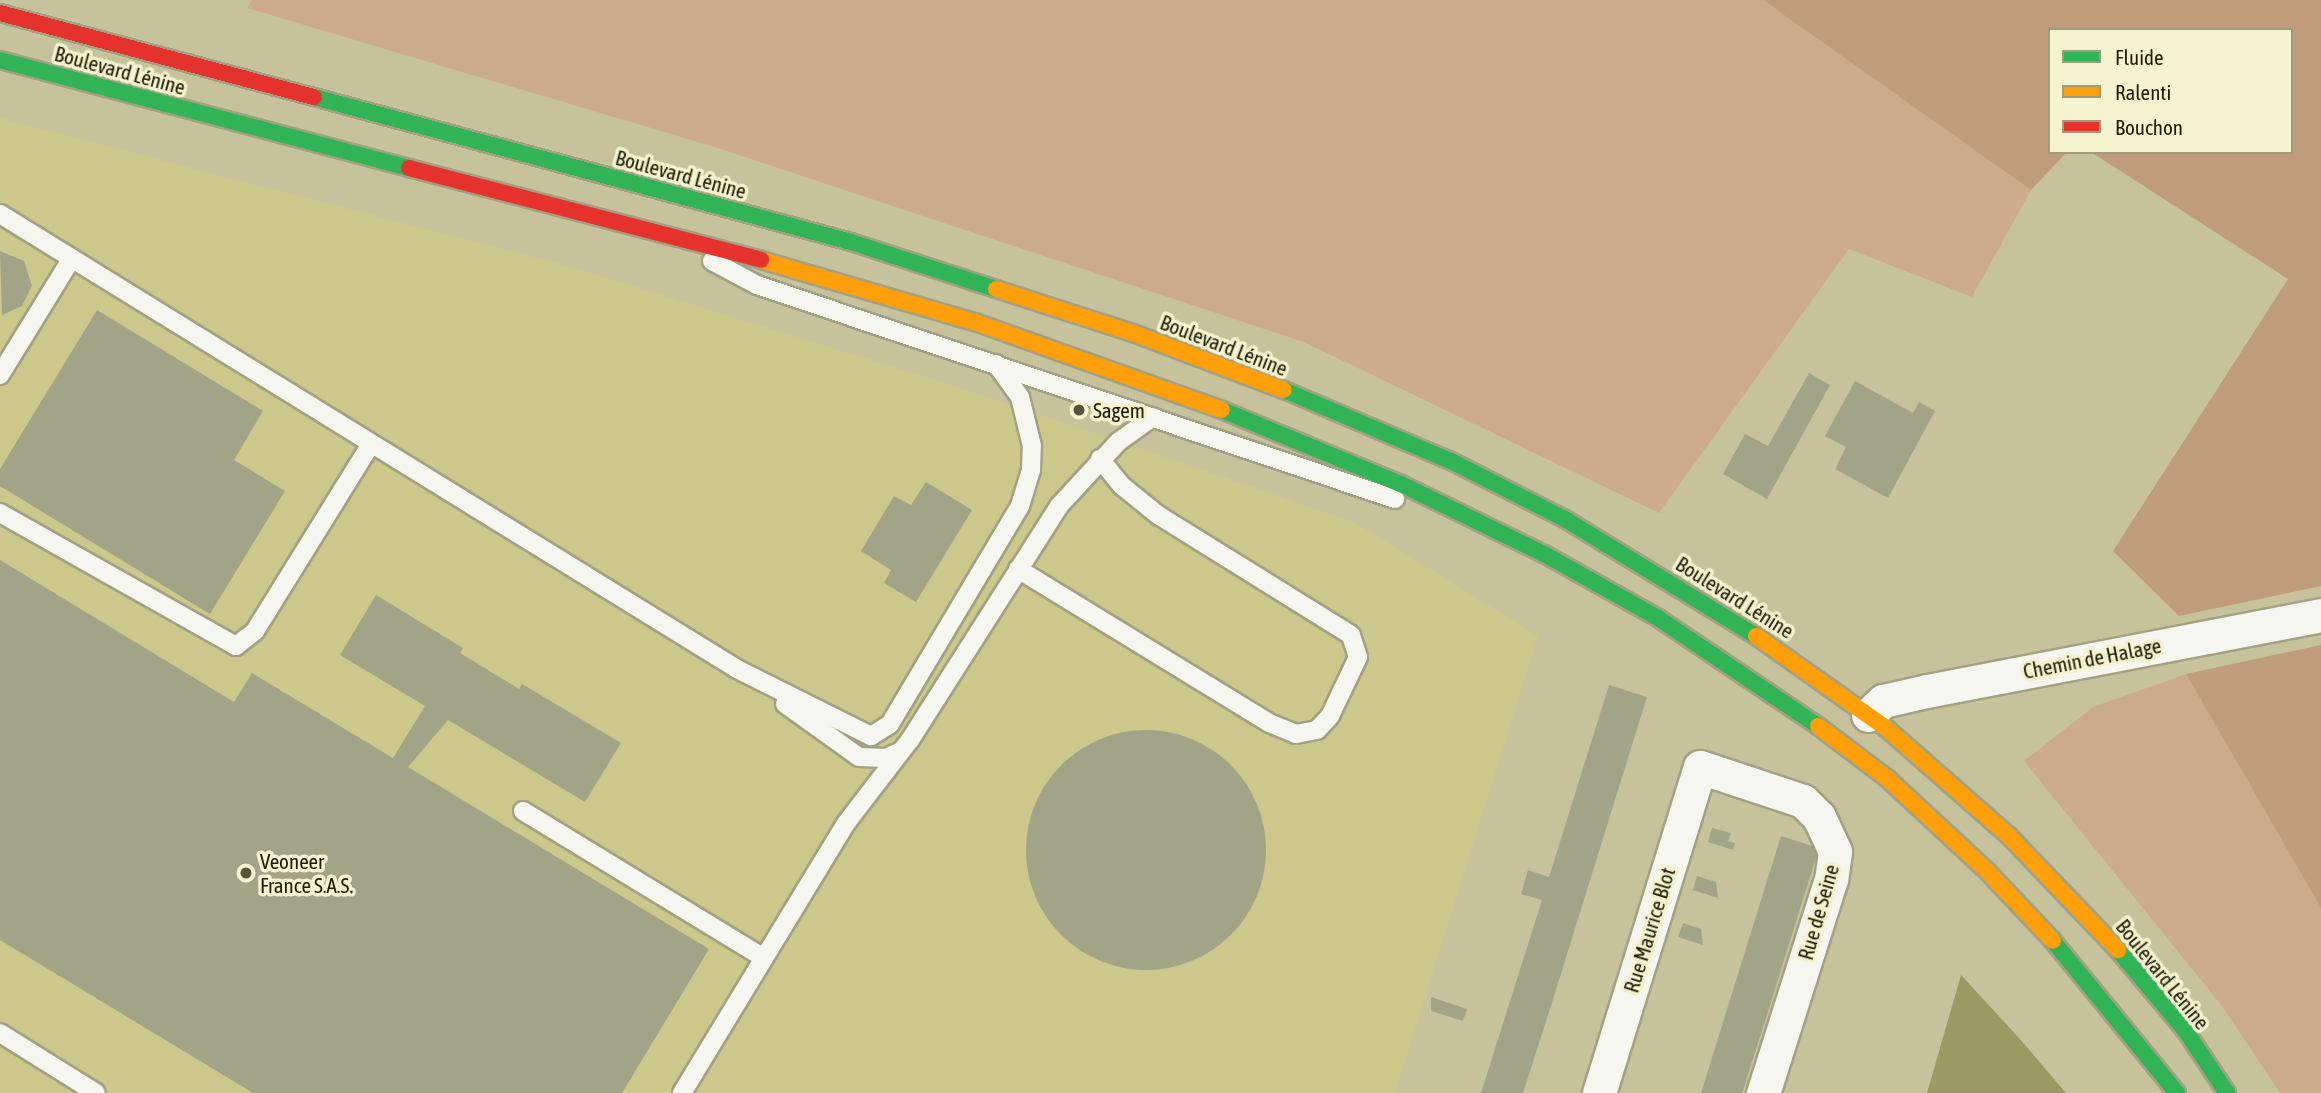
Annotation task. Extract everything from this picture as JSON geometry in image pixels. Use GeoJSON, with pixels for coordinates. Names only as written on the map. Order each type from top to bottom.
{"type":"FeatureCollection","features":[{"type":"Feature","properties":{"kind":"main road","name":"Boulevard Lénine"},"geometry":{"type":"LineString","coordinates":[[0,13],[851,242],[1225,367],[1453,462],[1565,519],[1715,607],[1868,715],[2009,836],[2108,938],[2185,1030],[2227,1093]]}},
{"type":"Feature","properties":{"kind":"main road","name":"Boulevard Lénine"},"geometry":{"type":"LineString","coordinates":[[0,60],[660,233],[962,318],[1254,421],[1483,524],[1658,618],[1802,715],[1888,779],[1989,873],[2073,962],[2177,1093]]}},
{"type":"Feature","properties":{"kind":"street","name":"Chemin de Halage"},"geometry":{"type":"LineString","coordinates":[[1868,715],[1883,701],[2321,615]]}},
{"type":"Feature","properties":{"kind":"street","name":"Rue Maurice Blot"},"geometry":{"type":"LineString","coordinates":[[1598,1093],[1700,767]]}},
{"type":"Feature","properties":{"kind":"street","name":"Rue de Seine"},"geometry":{"type":"LineString","coordinates":[[1700,767],[1802,801],[1824,826],[1835,852],[1831,879],[1763,1093]]}},
{"type":"Feature","properties":{"kind":"lane"},"geometry":{"type":"LineString","coordinates":[[0,214],[748,676],[859,757],[886,758],[899,752]]}},
{"type":"Feature","properties":{"kind":"lane"},"geometry":{"type":"LineString","coordinates":[[660,233],[757,285],[1153,417],[1336,483],[1483,524]]}},
{"type":"Feature","properties":{"kind":"lane"},"geometry":{"type":"LineString","coordinates":[[0,375],[72,258]]}},
{"type":"Feature","properties":{"kind":"lane"},"geometry":{"type":"LineString","coordinates":[[748,676],[862,734],[882,732],[890,724],[1020,506],[1031,470],[1032,446],[1020,397],[996,365]]}},
{"type":"Feature","properties":{"kind":"lane"},"geometry":{"type":"LineString","coordinates":[[682,1093],[847,822],[899,752],[1059,506],[1100,459],[1153,417]]}},
{"type":"Feature","properties":{"kind":"lane"},"geometry":{"type":"LineString","coordinates":[[0,513],[236,646],[255,631],[371,444]]}},
{"type":"Feature","properties":{"kind":"lane"},"geometry":{"type":"LineString","coordinates":[[1018,569],[1269,723],[1296,734],[1317,730],[1329,716],[1358,657],[1351,635],[1158,515],[1122,485],[1100,459]]}},
{"type":"Feature","properties":{"kind":"lane"},"geometry":{"type":"LineString","coordinates":[[523,811],[764,958]]}},
{"type":"Feature","properties":{"kind":"lane"},"geometry":{"type":"LineString","coordinates":[[0,1033],[96,1093]]}},
{"type":"Feature","properties":{"kind":"shaded area"},"geometry":{"type":"Polygon","coordinates":[[[252,0],[1763,0],[2031,190],[1972,297],[1849,249],[1659,513],[1304,342],[708,145],[247,8],[252,0]]]}},
{"type":"Feature","properties":{"kind":"shaded area"},"geometry":{"type":"Polygon","coordinates":[[[1763,0],[2321,0],[2321,586],[2179,616],[2113,551],[2288,279],[2094,154],[2293,154],[2293,28],[2048,28],[2048,154],[2065,154],[2031,190],[1763,0]]]}},
{"type":"Feature","properties":{"kind":"shaded area"},"geometry":{"type":"Polygon","coordinates":[[[0,118],[572,267],[939,381],[1195,467],[1356,523],[1538,636],[1395,1093],[0,1093],[0,118]]]}},
{"type":"Feature","properties":{"kind":"shaded area"},"geometry":{"type":"Polygon","coordinates":[[[2321,645],[2321,908],[2186,674],[2321,645]]]}},
{"type":"Feature","properties":{"kind":"shaded area"},"geometry":{"type":"Polygon","coordinates":[[[2186,674],[2321,908],[2321,1093],[2280,1093],[2222,1006],[2024,761],[2093,707],[2186,674]]]}},
{"type":"Feature","properties":{"kind":"shaded area"},"geometry":{"type":"Polygon","coordinates":[[[1961,975],[2019,1038],[2066,1093],[1927,1093],[1961,975]]]}},
{"type":"Feature","properties":{"kind":"building"},"geometry":{"type":"Polygon","coordinates":[[[0,251],[24,261],[32,286],[22,306],[2,315],[0,251]]]}},
{"type":"Feature","properties":{"kind":"building"},"geometry":{"type":"Polygon","coordinates":[[[97,310],[263,411],[234,460],[285,491],[210,614],[0,486],[0,469],[97,310]]]}},
{"type":"Feature","properties":{"kind":"building"},"geometry":{"type":"Polygon","coordinates":[[[1809,373],[1830,385],[1767,499],[1723,474],[1745,434],[1768,446],[1809,373]]]}},
{"type":"Feature","properties":{"kind":"building"},"geometry":{"type":"Polygon","coordinates":[[[1855,381],[1913,413],[1919,402],[1935,411],[1888,498],[1835,469],[1846,447],[1825,436],[1855,381]]]}},
{"type":"Feature","properties":{"kind":"building"},"geometry":{"type":"Polygon","coordinates":[[[926,482],[972,510],[916,602],[884,583],[891,570],[861,551],[894,496],[911,505],[926,482]]]}},
{"type":"Feature","properties":{"kind":"building"},"geometry":{"type":"Polygon","coordinates":[[[0,560],[234,702],[252,673],[393,758],[425,706],[340,655],[376,595],[463,648],[460,653],[519,689],[522,684],[621,743],[585,802],[448,720],[408,767],[709,949],[622,1093],[253,1093],[0,940],[0,560]]]}},
{"type":"Feature","properties":{"kind":"building"},"geometry":{"type":"Polygon","coordinates":[[[1609,685],[1647,697],[1550,1009],[1523,1093],[1481,1093],[1542,900],[1521,894],[1528,870],[1549,877],[1609,685]]]}},
{"type":"Feature","properties":{"kind":"building"},"geometry":{"type":"Polygon","coordinates":[[[1146,730],[1192,740],[1231,765],[1256,804],[1266,850],[1256,896],[1231,935],[1192,960],[1146,970],[1100,960],[1061,935],[1036,896],[1026,850],[1036,804],[1061,765],[1100,740],[1146,730]]]}},
{"type":"Feature","properties":{"kind":"building"},"geometry":{"type":"Polygon","coordinates":[[[1712,828],[1731,833],[1728,841],[1735,843],[1733,850],[1708,842],[1712,828]]]}},
{"type":"Feature","properties":{"kind":"building"},"geometry":{"type":"Polygon","coordinates":[[[1781,836],[1819,848],[1742,1093],[1701,1093],[1781,836]]]}},
{"type":"Feature","properties":{"kind":"building"},"geometry":{"type":"Polygon","coordinates":[[[1697,876],[1716,882],[1718,898],[1693,890],[1697,876]]]}},
{"type":"Feature","properties":{"kind":"building"},"geometry":{"type":"Polygon","coordinates":[[[1683,923],[1701,929],[1703,945],[1678,937],[1683,923]]]}},
{"type":"Feature","properties":{"kind":"building"},"geometry":{"type":"Polygon","coordinates":[[[1431,997],[1467,1009],[1463,1021],[1431,1011],[1431,997]]]}},
{"type":"Feature","properties":{"kind":"traffic: fast"},"geometry":{"type":"LineString","coordinates":[[0,60],[409,168]]}},
{"type":"Feature","properties":{"kind":"traffic: fast"},"geometry":{"type":"LineString","coordinates":[[314,97],[851,242],[996,289]]}},
{"type":"Feature","properties":{"kind":"traffic: fast"},"geometry":{"type":"LineString","coordinates":[[1284,390],[1453,462],[1565,519],[1756,636]]}},
{"type":"Feature","properties":{"kind":"traffic: fast"},"geometry":{"type":"LineString","coordinates":[[1222,410],[1401,484],[1544,554],[1658,618],[1818,726]]}},
{"type":"Feature","properties":{"kind":"traffic: fast"},"geometry":{"type":"LineString","coordinates":[[2053,941],[2177,1093]]}},
{"type":"Feature","properties":{"kind":"traffic: fast"},"geometry":{"type":"LineString","coordinates":[[2118,950],[2185,1030],[2227,1093]]}},
{"type":"Feature","properties":{"kind":"traffic: slow"},"geometry":{"type":"LineString","coordinates":[[761,260],[975,322],[1222,410]]}},
{"type":"Feature","properties":{"kind":"traffic: slow"},"geometry":{"type":"LineString","coordinates":[[996,289],[1133,333],[1284,390]]}},
{"type":"Feature","properties":{"kind":"traffic: slow"},"geometry":{"type":"LineString","coordinates":[[1756,636],[1886,728],[2009,836],[2118,950]]}},
{"type":"Feature","properties":{"kind":"traffic: slow"},"geometry":{"type":"LineString","coordinates":[[1818,726],[1888,779],[1989,873],[2053,941]]}},
{"type":"Feature","properties":{"kind":"traffic: jam"},"geometry":{"type":"LineString","coordinates":[[0,13],[314,97]]}},
{"type":"Feature","properties":{"kind":"traffic: jam"},"geometry":{"type":"LineString","coordinates":[[409,168],[761,260]]}},
{"type":"Feature","properties":{"kind":"place","name":"Sagem"},"geometry":{"type":"Point","coordinates":[1079,410]}},
{"type":"Feature","properties":{"kind":"place","name":"Veoneer France S.A.S."},"geometry":{"type":"Point","coordinates":[246,873]}}]}
